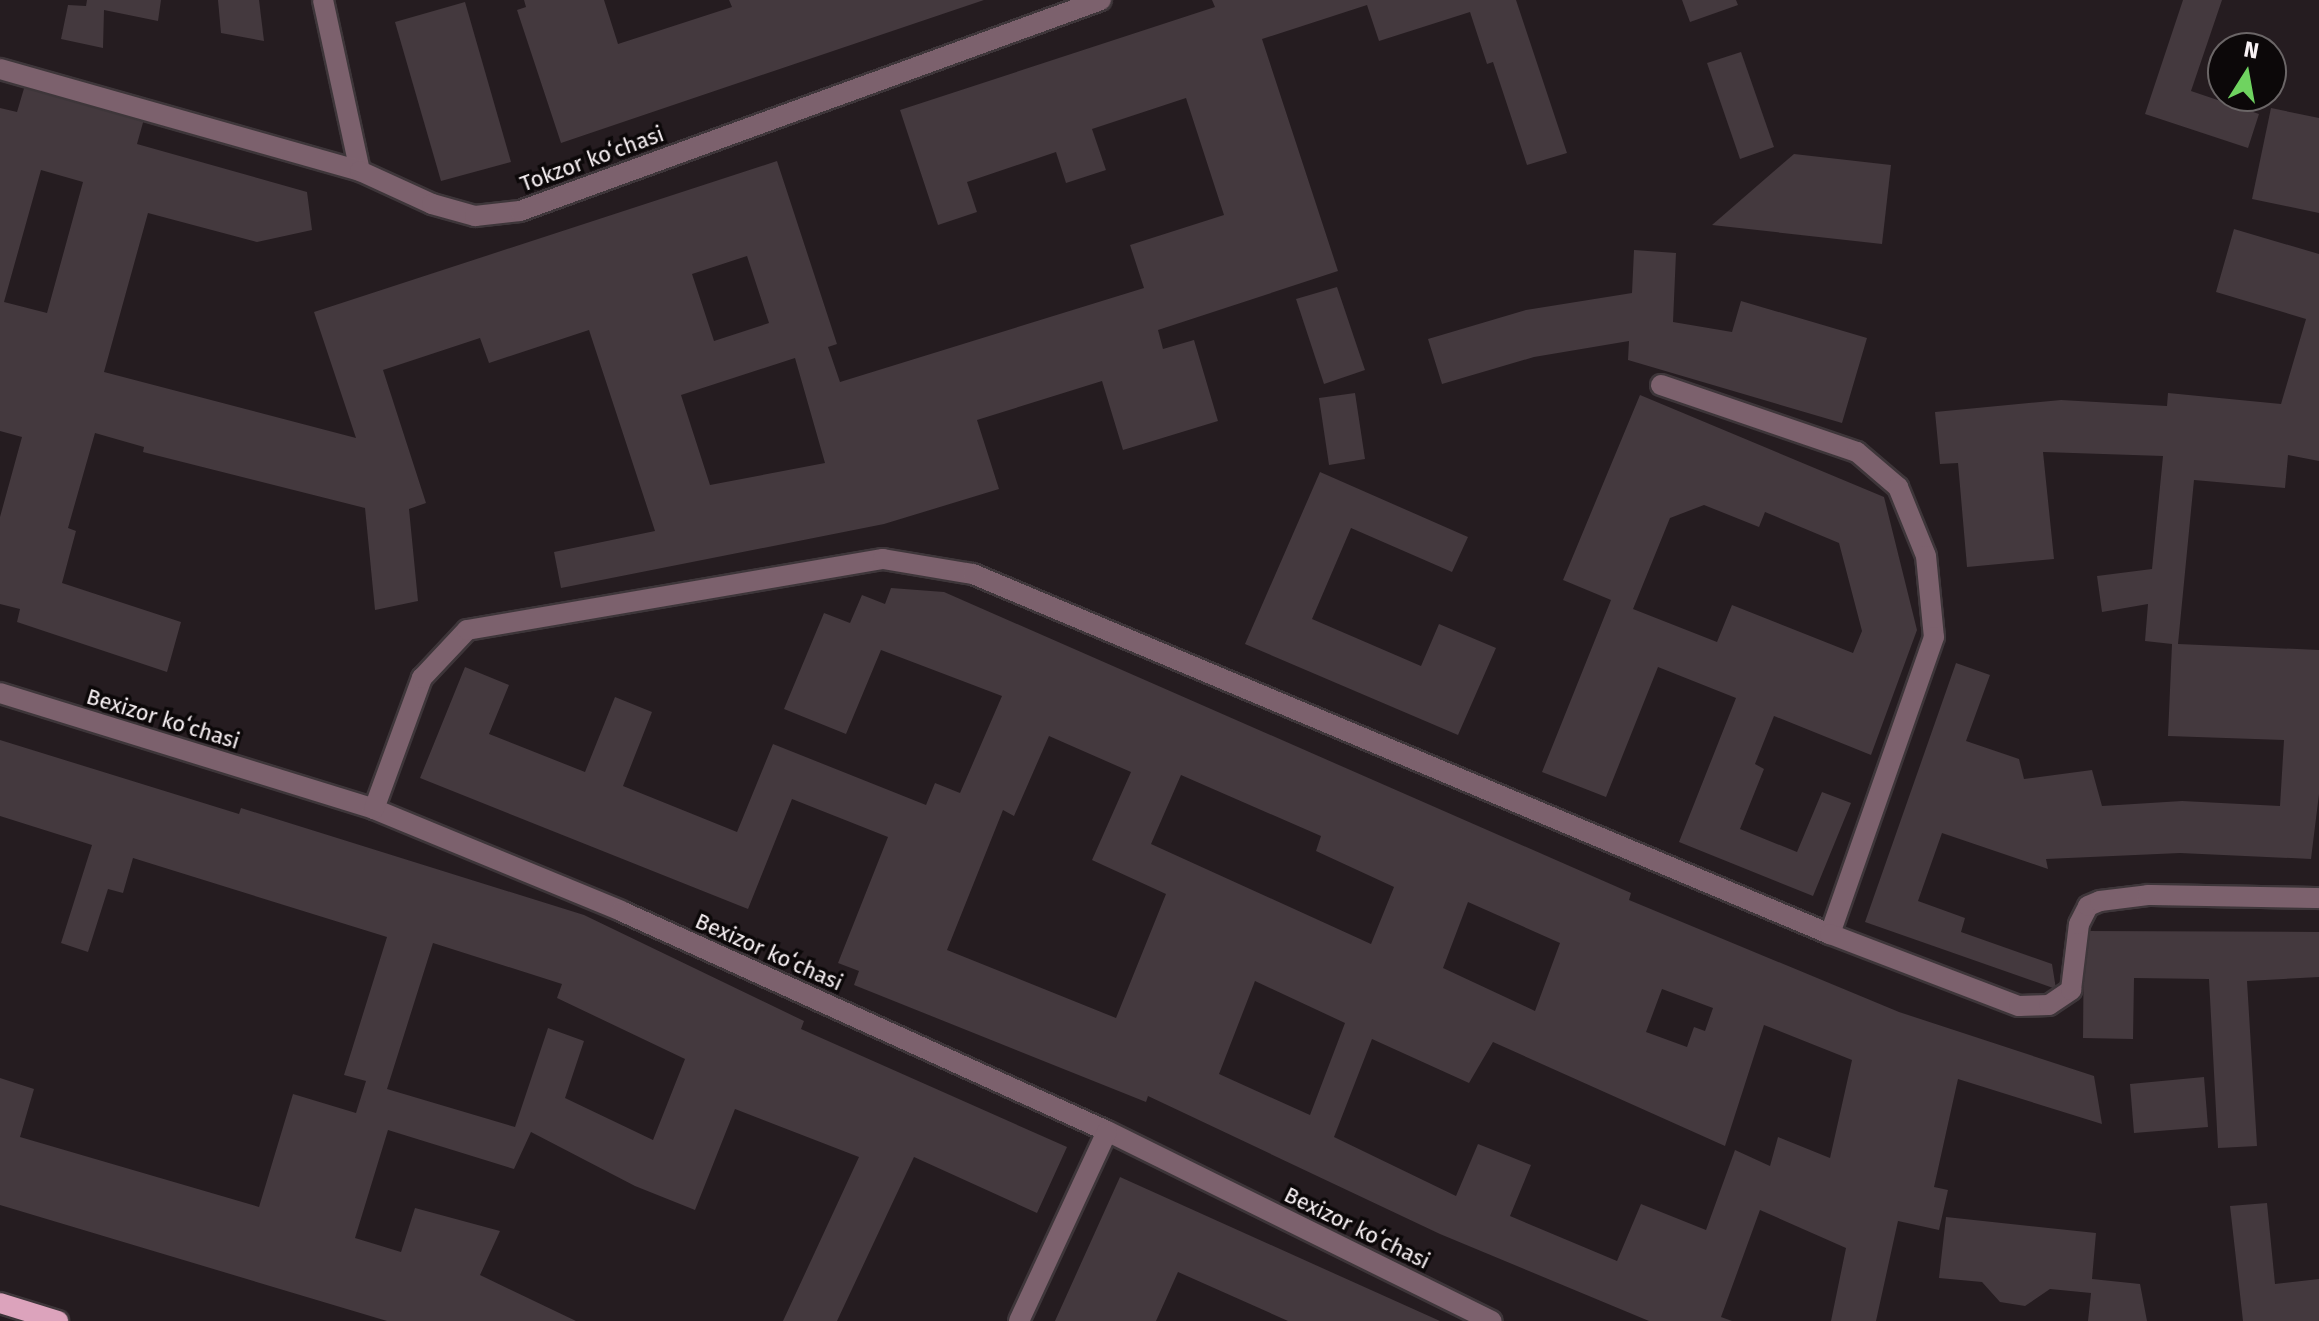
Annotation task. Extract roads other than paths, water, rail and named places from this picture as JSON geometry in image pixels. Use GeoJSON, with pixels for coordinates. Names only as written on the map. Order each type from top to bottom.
{"type":"FeatureCollection","features":[{"type":"Feature","properties":{"kind":"main road"},"geometry":{"type":"LineString","coordinates":[[0,1303],[58,1321]]}},
{"type":"Feature","properties":{"kind":"street"},"geometry":{"type":"LineString","coordinates":[[323,0],[360,171]]}},
{"type":"Feature","properties":{"kind":"street","name":"Tokzor koʻchasi"},"geometry":{"type":"LineString","coordinates":[[0,69],[360,171],[432,204],[475,216],[520,211],[1101,0]]}},
{"type":"Feature","properties":{"kind":"street"},"geometry":{"type":"LineString","coordinates":[[1661,385],[1857,452],[1898,487],[1926,556],[1934,637],[1830,934]]}},
{"type":"Feature","properties":{"kind":"street"},"geometry":{"type":"LineString","coordinates":[[374,809],[422,678],[467,630],[883,559],[973,574],[1830,934],[2002,1001],[2036,1007],[2061,1000],[2071,990],[2079,924],[2088,906],[2100,901],[2148,895],[2319,898]]}},
{"type":"Feature","properties":{"kind":"street","name":"Bexizor koʻchasi"},"geometry":{"type":"LineString","coordinates":[[0,693],[374,809],[621,911],[1107,1131],[1492,1321]]}},
{"type":"Feature","properties":{"kind":"street"},"geometry":{"type":"LineString","coordinates":[[1019,1321],[1107,1131]]}}]}
